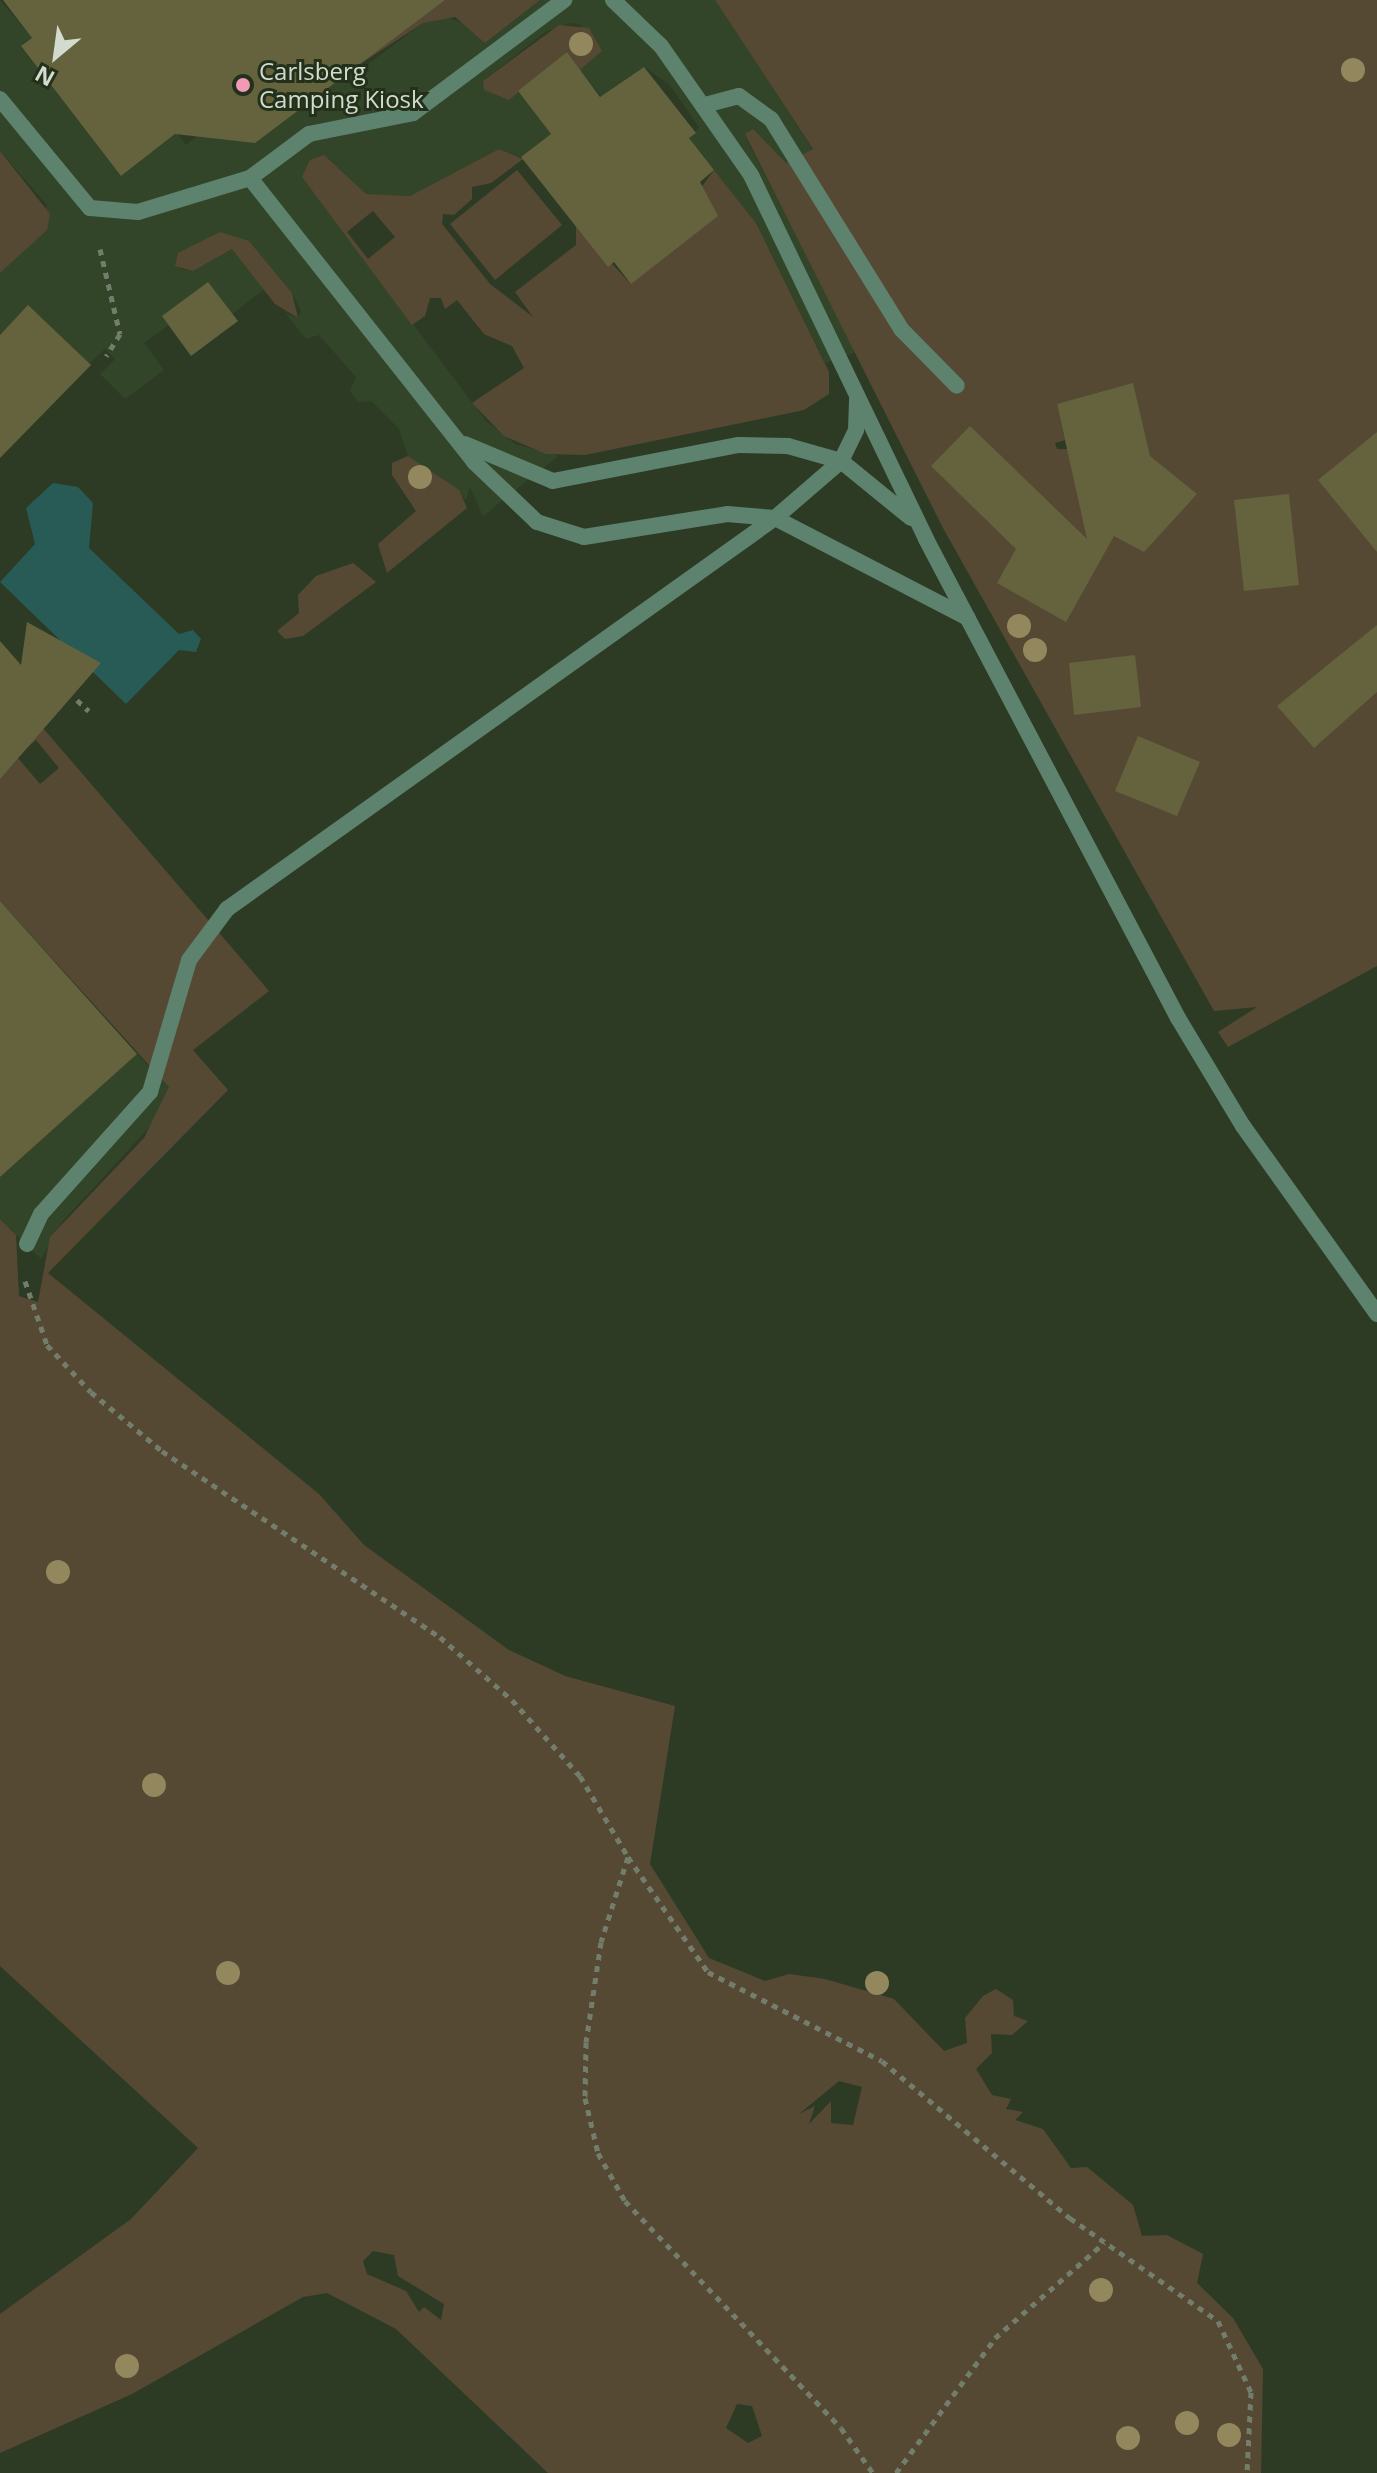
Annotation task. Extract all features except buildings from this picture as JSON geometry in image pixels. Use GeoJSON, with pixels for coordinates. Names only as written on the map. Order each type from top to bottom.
{"type":"FeatureCollection","features":[{"type":"Feature","properties":{"kind":"lane"},"geometry":{"type":"LineString","coordinates":[[0,99],[90,208],[138,212],[250,178],[309,134],[392,120],[429,104],[564,0]]}},
{"type":"Feature","properties":{"kind":"lane"},"geometry":{"type":"LineString","coordinates":[[613,0],[705,105],[751,175],[926,539],[1208,1070],[1377,1314]]}},
{"type":"Feature","properties":{"kind":"lane"},"geometry":{"type":"LineString","coordinates":[[705,105],[739,96],[771,119],[902,330],[957,386]]}},
{"type":"Feature","properties":{"kind":"lane"},"geometry":{"type":"LineString","coordinates":[[250,178],[507,500],[567,535],[727,514],[775,518],[969,619]]}},
{"type":"Feature","properties":{"kind":"lane"},"geometry":{"type":"LineString","coordinates":[[27,1244],[41,1214],[150,1092],[189,960],[227,909],[775,518],[841,461],[856,430],[856,390]]}},
{"type":"Feature","properties":{"kind":"lane"},"geometry":{"type":"LineString","coordinates":[[451,433],[505,467],[553,481],[763,442],[841,461],[891,498],[926,539]]}},
{"type":"Feature","properties":{"kind":"path"},"geometry":{"type":"LineString","coordinates":[[90,208],[120,334],[106,356]]}},
{"type":"Feature","properties":{"kind":"path"},"geometry":{"type":"LineString","coordinates":[[77,700],[89,711]]}},
{"type":"Feature","properties":{"kind":"path"},"geometry":{"type":"LineString","coordinates":[[27,1244],[25,1285],[35,1324],[91,1392],[162,1451],[465,1658],[561,1752],[628,1857],[708,1972],[882,2061],[1104,2243],[1183,2294],[1231,2337],[1251,2392],[1247,2473]]}},
{"type":"Feature","properties":{"kind":"path"},"geometry":{"type":"LineString","coordinates":[[628,1857],[601,1942],[586,2042],[585,2098],[598,2153],[625,2201],[841,2428],[873,2473]]}},
{"type":"Feature","properties":{"kind":"path"},"geometry":{"type":"LineString","coordinates":[[896,2473],[995,2338],[1104,2243]]}},
{"type":"Feature","properties":{"kind":"shaded area"},"geometry":{"type":"Polygon","coordinates":[[[0,0],[32,38],[21,47],[121,176],[177,133],[186,145],[196,137],[187,125],[252,143],[289,114],[317,105],[336,78],[345,81],[423,23],[444,16],[470,26],[485,43],[540,0],[715,0],[813,150],[786,163],[746,138],[857,352],[825,363],[756,223],[689,138],[699,127],[669,84],[644,67],[601,96],[580,70],[602,51],[581,25],[570,23],[545,32],[483,81],[501,93],[519,93],[551,134],[521,157],[499,149],[410,196],[366,194],[325,157],[302,177],[486,421],[515,444],[558,456],[483,516],[470,487],[466,500],[408,456],[399,429],[371,401],[358,402],[350,391],[356,377],[319,335],[306,339],[285,313],[298,318],[301,311],[292,293],[249,241],[180,269],[193,271],[232,249],[264,289],[231,315],[170,324],[144,343],[164,370],[125,399],[100,374],[115,359],[105,349],[89,364],[29,306],[0,335],[0,273],[25,249],[47,205],[0,151],[0,0]]]}},
{"type":"Feature","properties":{"kind":"shaded area"},"geometry":{"type":"Polygon","coordinates":[[[440,0],[540,0],[485,43],[455,17],[423,23],[336,80],[440,0]]]}},
{"type":"Feature","properties":{"kind":"shaded area"},"geometry":{"type":"Polygon","coordinates":[[[715,0],[1377,0],[1377,966],[1228,1047],[1218,1032],[1257,1007],[1214,1011],[943,528],[745,134],[753,129],[786,163],[813,149],[715,0]],[[1130,388],[1057,404],[1065,440],[1055,443],[1057,449],[1068,449],[1130,388]]]}},
{"type":"Feature","properties":{"kind":"shaded area"},"geometry":{"type":"Polygon","coordinates":[[[559,25],[589,28],[602,51],[580,70],[567,52],[509,100],[484,90],[483,81],[559,25]]]}},
{"type":"Feature","properties":{"kind":"shaded area"},"geometry":{"type":"Polygon","coordinates":[[[499,149],[523,159],[491,183],[472,187],[472,199],[454,215],[443,214],[442,224],[490,284],[533,317],[515,292],[576,245],[576,226],[631,284],[714,170],[756,223],[829,372],[829,394],[804,410],[585,455],[546,454],[504,436],[472,403],[524,368],[512,346],[484,334],[457,300],[445,309],[441,298],[430,298],[425,316],[412,325],[302,177],[310,160],[324,155],[366,194],[410,196],[499,149]],[[373,211],[347,232],[368,259],[395,237],[373,211]]]}},
{"type":"Feature","properties":{"kind":"shaded area"},"geometry":{"type":"Polygon","coordinates":[[[0,151],[50,214],[47,230],[0,273],[0,151]]]}},
{"type":"Feature","properties":{"kind":"shaded area"},"geometry":{"type":"Polygon","coordinates":[[[517,170],[562,225],[495,280],[450,224],[517,170]]]}},
{"type":"Feature","properties":{"kind":"shaded area"},"geometry":{"type":"Polygon","coordinates":[[[220,232],[249,241],[292,293],[298,318],[275,304],[232,249],[193,271],[175,266],[178,253],[220,232]]]}},
{"type":"Feature","properties":{"kind":"shaded area"},"geometry":{"type":"Polygon","coordinates":[[[408,456],[459,490],[467,508],[387,573],[378,544],[416,511],[392,475],[392,463],[408,456]]]}},
{"type":"Feature","properties":{"kind":"shaded area"},"geometry":{"type":"Polygon","coordinates":[[[353,563],[376,582],[303,636],[285,639],[277,631],[299,613],[298,595],[316,576],[353,563]]]}},
{"type":"Feature","properties":{"kind":"shaded area"},"geometry":{"type":"Polygon","coordinates":[[[0,678],[269,991],[193,1050],[228,1090],[48,1273],[319,1494],[364,1545],[509,1650],[565,1676],[675,1706],[650,1864],[709,1958],[765,1981],[789,1974],[825,1979],[894,1999],[944,2051],[967,2043],[965,2018],[983,1996],[996,1989],[1013,2000],[1014,2016],[1028,2021],[1012,2035],[991,2034],[992,2053],[976,2069],[992,2095],[1011,2099],[1006,2109],[1023,2112],[1015,2120],[1043,2129],[1071,2168],[1087,2167],[1133,2205],[1142,2236],[1167,2235],[1203,2254],[1197,2283],[1233,2318],[1263,2369],[1261,2473],[548,2473],[396,2329],[327,2293],[303,2297],[132,2394],[0,2453],[0,2314],[131,2219],[198,2148],[0,1966],[0,1219],[16,1235],[19,1296],[38,1302],[50,1237],[144,1138],[169,1087],[0,901],[0,678]],[[36,740],[17,757],[40,784],[59,768],[36,740]],[[839,2081],[799,2114],[815,2106],[809,2124],[831,2101],[831,2123],[853,2125],[862,2087],[839,2081]],[[373,2251],[363,2261],[367,2274],[406,2291],[419,2312],[424,2307],[441,2320],[444,2304],[398,2276],[394,2255],[373,2251]],[[737,2404],[726,2428],[748,2443],[762,2436],[752,2406],[737,2404]]]}},
{"type":"Feature","properties":{"kind":"shaded area"},"geometry":{"type":"Polygon","coordinates":[[[137,1054],[169,1087],[157,1119],[62,1222],[41,1259],[0,1219],[0,1177],[137,1054]]]}},
{"type":"Feature","properties":{"kind":"water"},"geometry":{"type":"Polygon","coordinates":[[[53,483],[78,487],[93,503],[89,548],[179,634],[193,630],[201,639],[196,652],[179,650],[126,704],[0,582],[35,544],[26,508],[53,483]]]}},
{"type":"Feature","properties":{"kind":"place","name":"Carlsberg Camping Kiosk"},"geometry":{"type":"Point","coordinates":[243,85]}}]}
